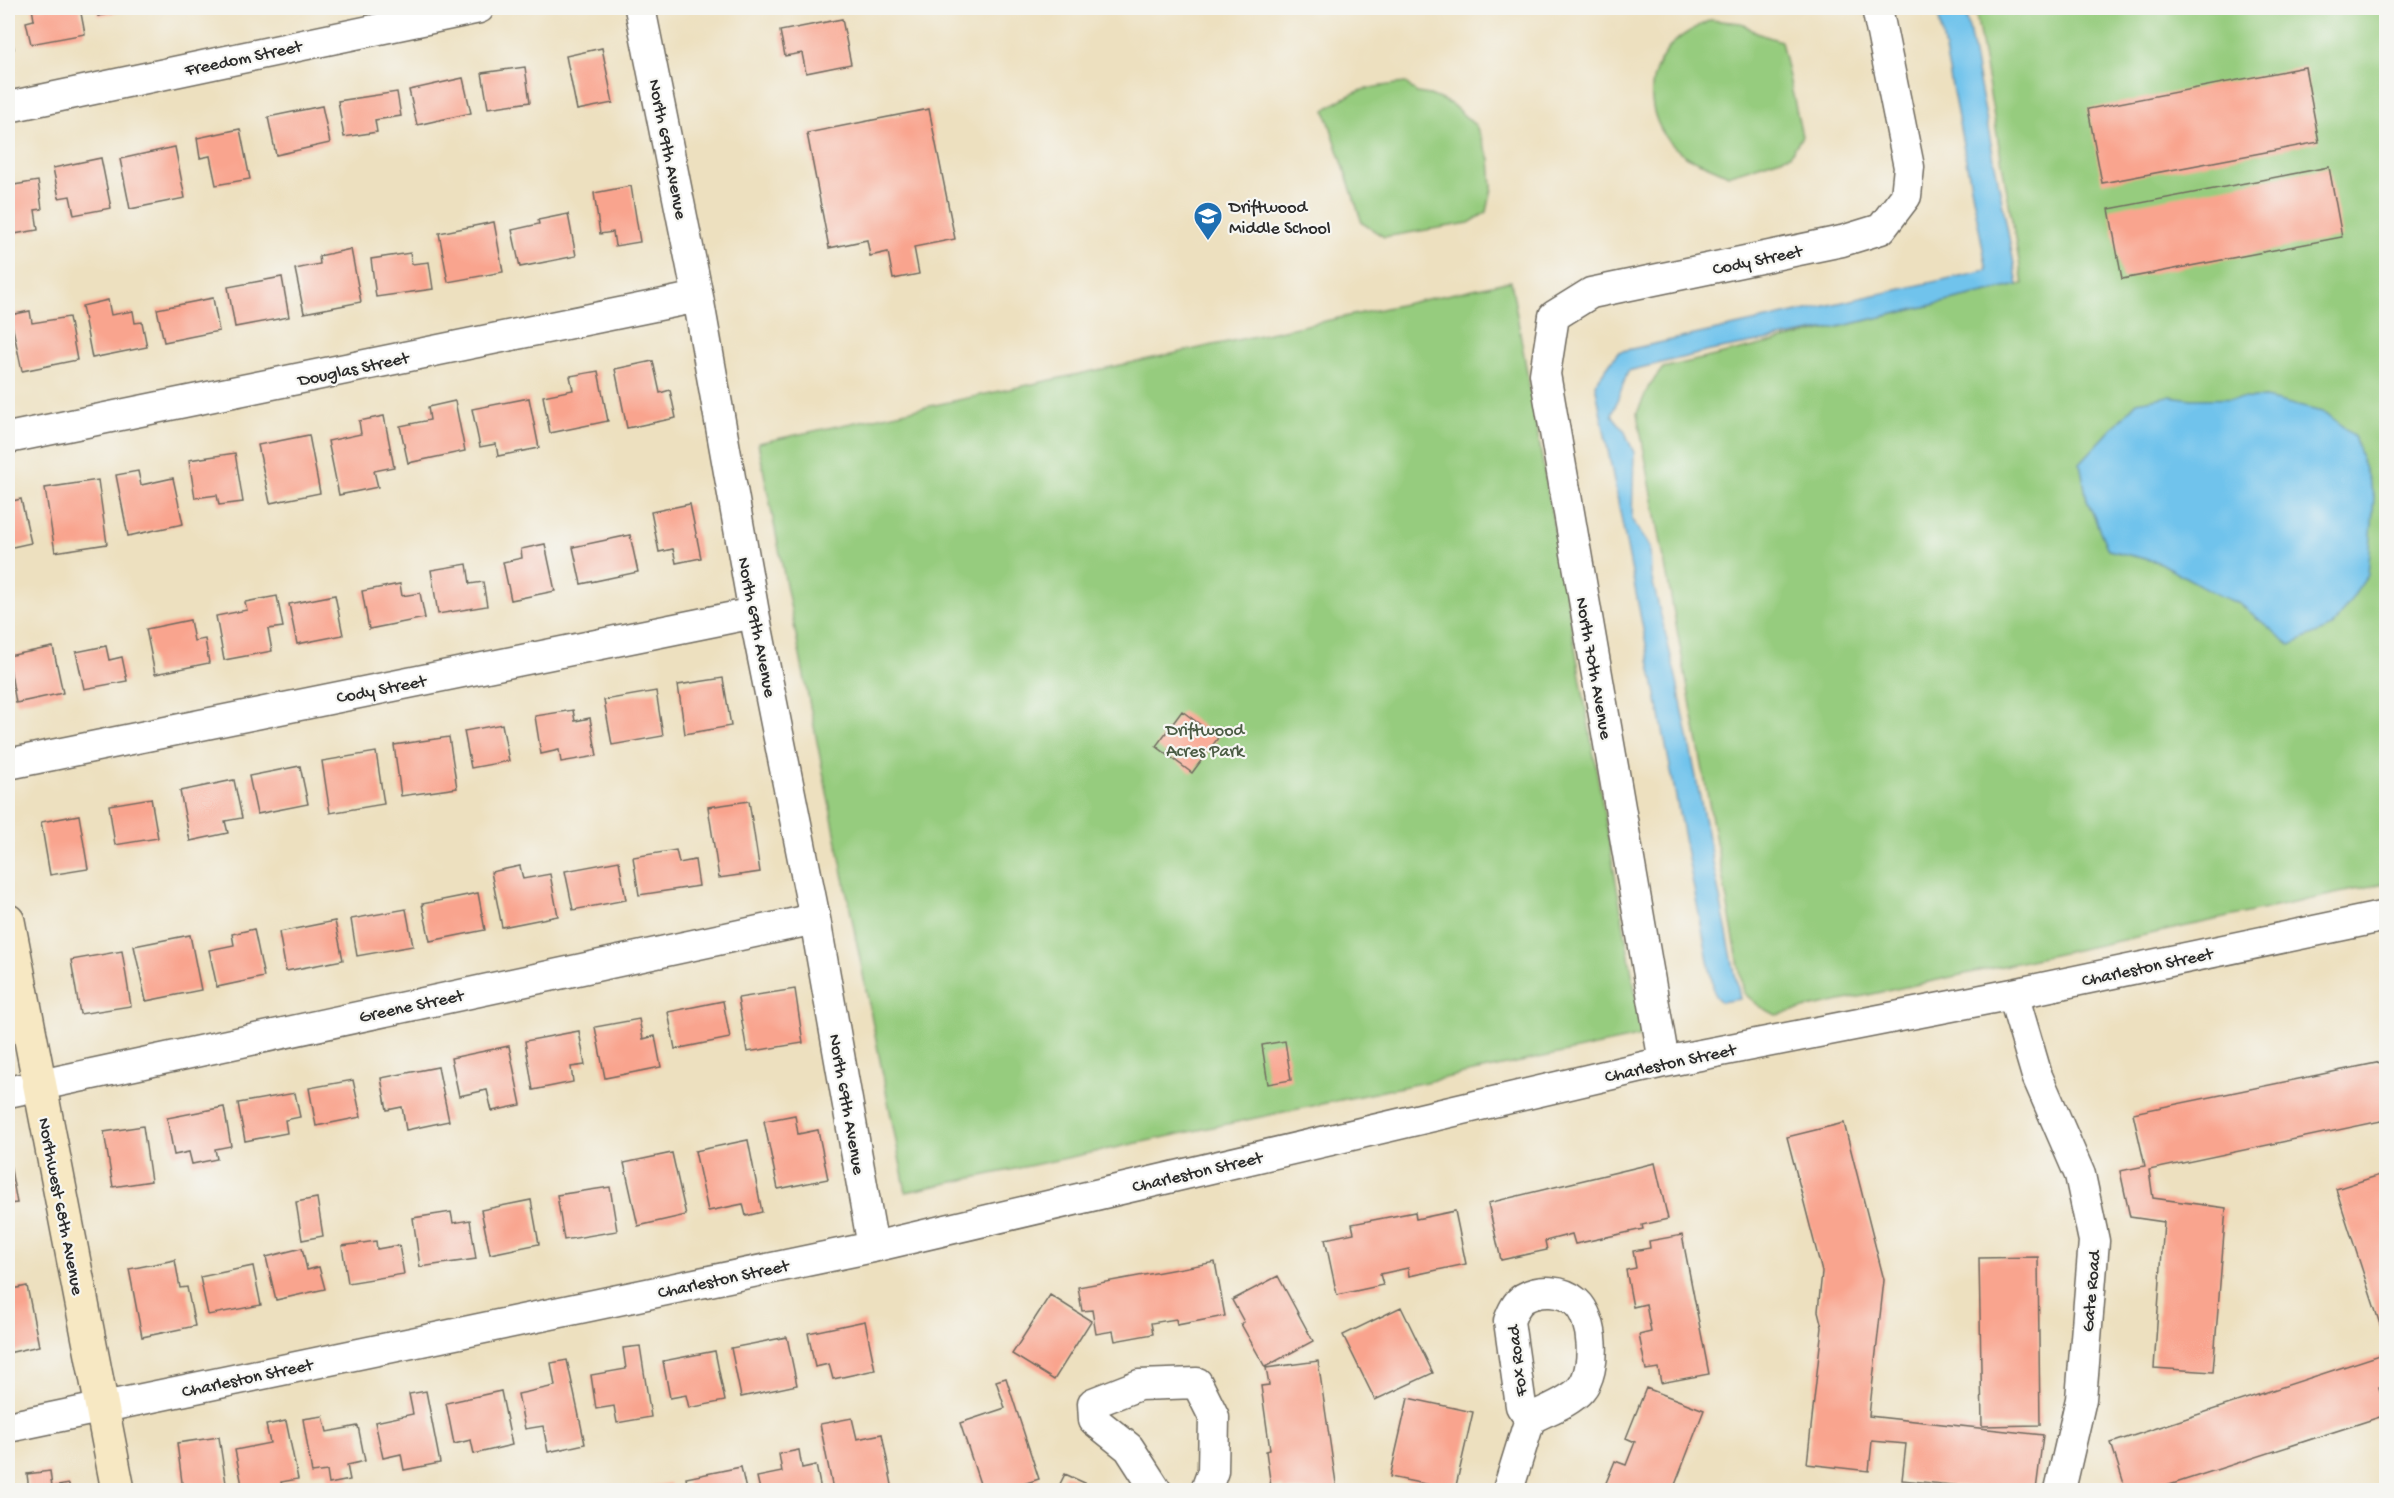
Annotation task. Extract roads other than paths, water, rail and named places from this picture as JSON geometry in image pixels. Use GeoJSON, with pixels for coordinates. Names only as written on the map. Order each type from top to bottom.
{"type":"FeatureCollection","features":[{"type":"Feature","properties":{"kind":"street","name":"Freedom Street"},"geometry":{"type":"LineString","coordinates":[[8,107],[479,8]]}},
{"type":"Feature","properties":{"kind":"street","name":"North 69th Avenue"},"geometry":{"type":"LineString","coordinates":[[640,8],[699,297],[754,613],[815,919],[873,1247]]}},
{"type":"Feature","properties":{"kind":"street","name":"Cody Street"},"geometry":{"type":"LineString","coordinates":[[1591,293],[1842,241],[1881,229],[1906,196],[1909,167],[1877,8]]}},
{"type":"Feature","properties":{"kind":"street","name":"North 70th Avenue"},"geometry":{"type":"LineString","coordinates":[[1591,293],[1554,316],[1545,374],[1664,1062]]}},
{"type":"Feature","properties":{"kind":"street","name":"Douglas Street"},"geometry":{"type":"LineString","coordinates":[[8,438],[699,297]]}},
{"type":"Feature","properties":{"kind":"street","name":"Cody Street"},"geometry":{"type":"LineString","coordinates":[[8,764],[754,613]]}},
{"type":"Feature","properties":{"kind":"street","name":"Charleston Street"},"geometry":{"type":"LineString","coordinates":[[8,1427],[873,1247],[1664,1062],[2013,994],[2386,916]]}},
{"type":"Feature","properties":{"kind":"street","name":"Greene Street"},"geometry":{"type":"LineString","coordinates":[[8,1092],[815,919]]}},
{"type":"Feature","properties":{"kind":"street","name":"Northwest 68th Avenue"},"geometry":{"type":"LineString","coordinates":[[8,921],[118,1491]]}},
{"type":"Feature","properties":{"kind":"street","name":"Gate Road"},"geometry":{"type":"LineString","coordinates":[[2013,994],[2037,1076],[2080,1175],[2094,1241],[2081,1399],[2060,1491]]}},
{"type":"Feature","properties":{"kind":"street"},"geometry":{"type":"LineString","coordinates":[[1156,1491],[1129,1448],[1094,1420],[1093,1403],[1139,1386],[1197,1383],[1214,1417],[1214,1471],[1206,1491]]}},
{"type":"Feature","properties":{"kind":"street","name":"Fox Road"},"geometry":{"type":"LineString","coordinates":[[1508,1491],[1530,1419]]}},
{"type":"Feature","properties":{"kind":"water"},"geometry":{"type":"Polygon","coordinates":[[[1937,8],[1965,8],[2018,285],[1838,327],[1710,351],[1628,371],[1612,415],[1624,430],[1634,453],[1632,520],[1650,547],[1651,575],[1676,677],[1740,999],[1721,1002],[1715,996],[1595,384],[1618,352],[1987,270],[1937,8]]]}},
{"type":"Feature","properties":{"kind":"water"},"geometry":{"type":"Polygon","coordinates":[[[2169,396],[2192,399],[2266,398],[2326,413],[2354,436],[2374,497],[2368,575],[2332,627],[2290,645],[2240,604],[2220,596],[2158,562],[2108,550],[2087,500],[2080,463],[2137,402],[2169,396]]]}},
{"type":"Feature","properties":{"kind":"place","name":"Driftwood Middle School"},"geometry":{"type":"Point","coordinates":[1208,242]}},
{"type":"Feature","properties":{"kind":"park label","name":"Driftwood Acres Park"},"geometry":{"type":"Point","coordinates":[1205,739]}}]}
